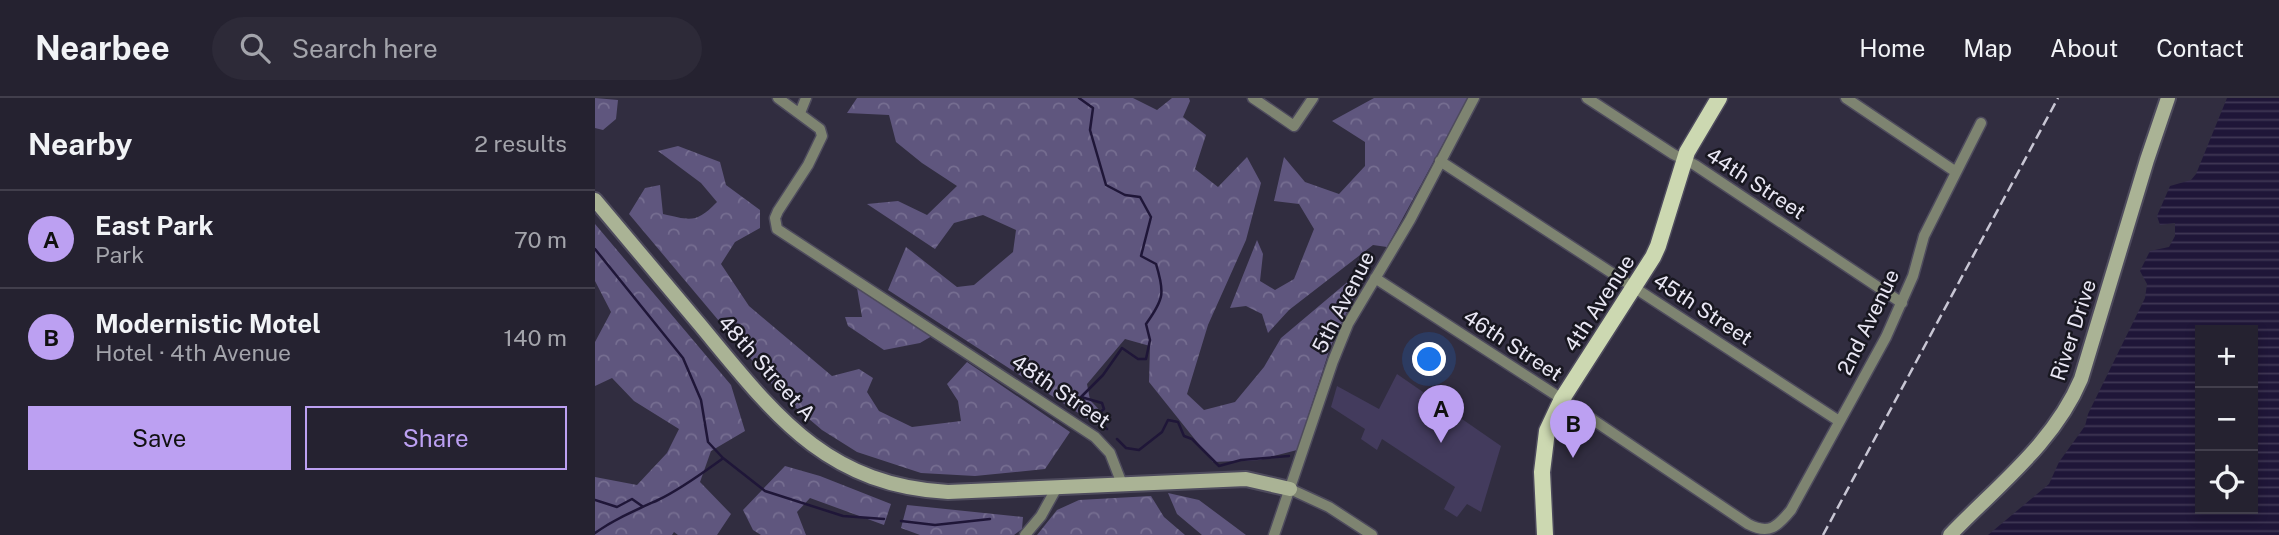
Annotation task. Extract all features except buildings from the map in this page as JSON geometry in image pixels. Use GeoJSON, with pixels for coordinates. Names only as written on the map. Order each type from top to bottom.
{"type":"FeatureCollection","features":[{"type":"Feature","properties":{"kind":"main road","name":"4th Avenue"},"geometry":{"type":"LineString","coordinates":[[1545,535],[1542,456],[1547,430],[1562,399],[1658,246],[1691,142],[1719,98]]}},
{"type":"Feature","properties":{"kind":"street"},"geometry":{"type":"LineString","coordinates":[[778,98],[800,113],[806,98]]}},
{"type":"Feature","properties":{"kind":"street"},"geometry":{"type":"LineString","coordinates":[[1253,98],[1294,126],[1313,98]]}},
{"type":"Feature","properties":{"kind":"street","name":"5th Avenue"},"geometry":{"type":"LineString","coordinates":[[1274,535],[1340,342],[1474,98]]}},
{"type":"Feature","properties":{"kind":"street","name":"44th Street"},"geometry":{"type":"LineString","coordinates":[[1587,98],[1902,303]]}},
{"type":"Feature","properties":{"kind":"street"},"geometry":{"type":"LineString","coordinates":[[1846,98],[1956,172]]}},
{"type":"Feature","properties":{"kind":"street","name":"River Drive"},"geometry":{"type":"LineString","coordinates":[[1950,535],[2046,437],[2070,405],[2081,379],[2168,98]]}},
{"type":"Feature","properties":{"kind":"street","name":"48th Street"},"geometry":{"type":"LineString","coordinates":[[800,113],[822,133],[821,142],[778,211],[775,225],[782,234],[1095,437],[1110,453],[1122,484]]}},
{"type":"Feature","properties":{"kind":"street","name":"2nd Avenue"},"geometry":{"type":"LineString","coordinates":[[1772,528],[1791,510],[1886,337],[1913,276],[1924,236],[1981,123]]}},
{"type":"Feature","properties":{"kind":"street","name":"45th Street"},"geometry":{"type":"LineString","coordinates":[[1440,161],[1839,422]]}},
{"type":"Feature","properties":{"kind":"street","name":"48th Street A"},"geometry":{"type":"LineString","coordinates":[[595,200],[772,410],[802,438],[828,457],[871,477],[922,490],[948,492],[1056,489],[1122,484]]}},
{"type":"Feature","properties":{"kind":"street","name":"46th Street"},"geometry":{"type":"LineString","coordinates":[[1375,278],[1748,524],[1759,529],[1772,528]]}},
{"type":"Feature","properties":{"kind":"street"},"geometry":{"type":"LineString","coordinates":[[1122,484],[1245,479],[1290,489],[1329,507],[1372,535]]}},
{"type":"Feature","properties":{"kind":"street"},"geometry":{"type":"LineString","coordinates":[[1025,535],[1041,516],[1056,489]]}},
{"type":"Feature","properties":{"kind":"green space"},"geometry":{"type":"Polygon","coordinates":[[[595,98],[618,100],[616,119],[603,130],[595,128],[595,98]]]}},
{"type":"Feature","properties":{"kind":"green space"},"geometry":{"type":"Polygon","coordinates":[[[857,98],[1133,98],[1157,110],[1172,98],[1189,98],[1183,117],[1206,135],[1195,169],[1218,187],[1247,157],[1261,183],[1246,240],[1208,325],[1187,394],[1204,410],[1235,402],[1264,367],[1281,338],[1370,263],[1330,348],[1297,450],[1259,460],[1213,462],[1149,382],[1150,346],[1125,339],[1087,384],[1090,400],[1105,416],[1100,427],[888,290],[906,247],[957,287],[974,285],[1013,252],[1016,230],[983,215],[954,223],[935,249],[867,204],[898,201],[927,215],[957,186],[896,142],[889,115],[847,113],[857,98]]]}},
{"type":"Feature","properties":{"kind":"green space"},"geometry":{"type":"Polygon","coordinates":[[[1374,98],[1468,98],[1387,247],[1373,245],[1289,310],[1268,333],[1262,314],[1246,306],[1230,308],[1257,240],[1263,254],[1260,281],[1275,290],[1294,279],[1314,229],[1299,204],[1274,201],[1284,157],[1305,182],[1339,194],[1365,166],[1365,142],[1332,121],[1374,98]]]}},
{"type":"Feature","properties":{"kind":"green space"},"geometry":{"type":"Polygon","coordinates":[[[678,146],[720,162],[726,185],[760,210],[760,228],[735,242],[721,264],[749,306],[832,376],[859,369],[873,378],[867,392],[879,411],[912,427],[961,421],[958,401],[947,384],[967,362],[1070,432],[1045,469],[975,476],[921,473],[857,452],[822,430],[782,396],[629,214],[645,188],[660,185],[663,214],[680,218],[698,217],[717,202],[701,183],[658,151],[678,146]]]}},
{"type":"Feature","properties":{"kind":"green space"},"geometry":{"type":"Polygon","coordinates":[[[595,224],[731,385],[745,431],[711,451],[700,482],[731,514],[717,535],[678,535],[674,532],[672,535],[595,535],[595,477],[637,485],[667,453],[679,429],[634,401],[612,378],[595,386],[595,342],[611,312],[595,281],[595,224]]]}},
{"type":"Feature","properties":{"kind":"green space"},"geometry":{"type":"Polygon","coordinates":[[[857,288],[932,336],[920,343],[884,350],[848,326],[845,317],[862,317],[857,288]]]}},
{"type":"Feature","properties":{"kind":"green space"},"geometry":{"type":"Polygon","coordinates":[[[785,466],[820,476],[891,504],[884,525],[810,498],[797,512],[806,535],[761,535],[753,530],[743,510],[785,466]]]}},
{"type":"Feature","properties":{"kind":"green space"},"geometry":{"type":"Polygon","coordinates":[[[1168,493],[1199,500],[1246,535],[1202,535],[1177,514],[1168,493]]]}},
{"type":"Feature","properties":{"kind":"green space"},"geometry":{"type":"Polygon","coordinates":[[[1151,496],[1164,517],[1185,535],[1037,535],[1057,510],[1079,500],[1151,496]]]}},
{"type":"Feature","properties":{"kind":"green space"},"geometry":{"type":"Polygon","coordinates":[[[907,505],[1023,517],[1022,529],[1014,535],[920,535],[901,528],[907,505]]]}},
{"type":"Feature","properties":{"kind":"shaded area"},"geometry":{"type":"Polygon","coordinates":[[[2227,98],[2279,98],[2279,535],[1988,535],[2049,484],[2059,462],[2085,426],[2088,414],[2145,298],[2147,284],[2140,271],[2150,251],[2169,247],[2175,236],[2175,223],[2160,225],[2157,216],[2170,186],[2191,180],[2196,174],[2227,98]]]}},
{"type":"Feature","properties":{"kind":"shaded area"},"geometry":{"type":"Polygon","coordinates":[[[1397,374],[1501,446],[1481,512],[1467,504],[1457,517],[1444,509],[1455,487],[1382,439],[1377,450],[1361,439],[1365,429],[1331,407],[1337,386],[1379,409],[1397,374]]]}},
{"type":"Feature","properties":{"kind":"waterway"},"geometry":{"type":"LineString","coordinates":[[1079,98],[1093,108],[1090,130],[1106,185],[1125,195],[1140,197],[1151,217],[1141,256],[1156,264],[1162,289],[1159,302],[1146,324],[1150,340],[1146,359],[1138,359],[1122,348],[1103,375],[1081,397],[1102,403],[1104,409],[1093,418],[1107,429]]}},
{"type":"Feature","properties":{"kind":"waterway"},"geometry":{"type":"LineString","coordinates":[[595,249],[683,358],[701,400],[708,442],[723,458],[765,491],[843,516],[884,519]]}},
{"type":"Feature","properties":{"kind":"waterway"},"geometry":{"type":"LineString","coordinates":[[1117,439],[1126,448],[1139,450],[1162,432],[1168,420],[1178,422],[1184,436],[1192,439],[1219,466],[1241,460],[1289,456]]}},
{"type":"Feature","properties":{"kind":"waterway"},"geometry":{"type":"LineString","coordinates":[[595,533],[675,491],[722,459]]}},
{"type":"Feature","properties":{"kind":"waterway"},"geometry":{"type":"LineString","coordinates":[[595,500],[617,507],[632,499],[642,506]]}},
{"type":"Feature","properties":{"kind":"waterway"},"geometry":{"type":"LineString","coordinates":[[901,521],[935,525],[990,519]]}},
{"type":"Feature","properties":{"kind":"railway"},"geometry":{"type":"LineString","coordinates":[[1823,535],[2058,98]]}},
{"type":"Feature","properties":{"kind":"place","name":"East Park"},"geometry":{"type":"Point","coordinates":[1441,443]}},
{"type":"Feature","properties":{"kind":"place","name":"Modernistic Motel"},"geometry":{"type":"Point","coordinates":[1573,458]}}]}
